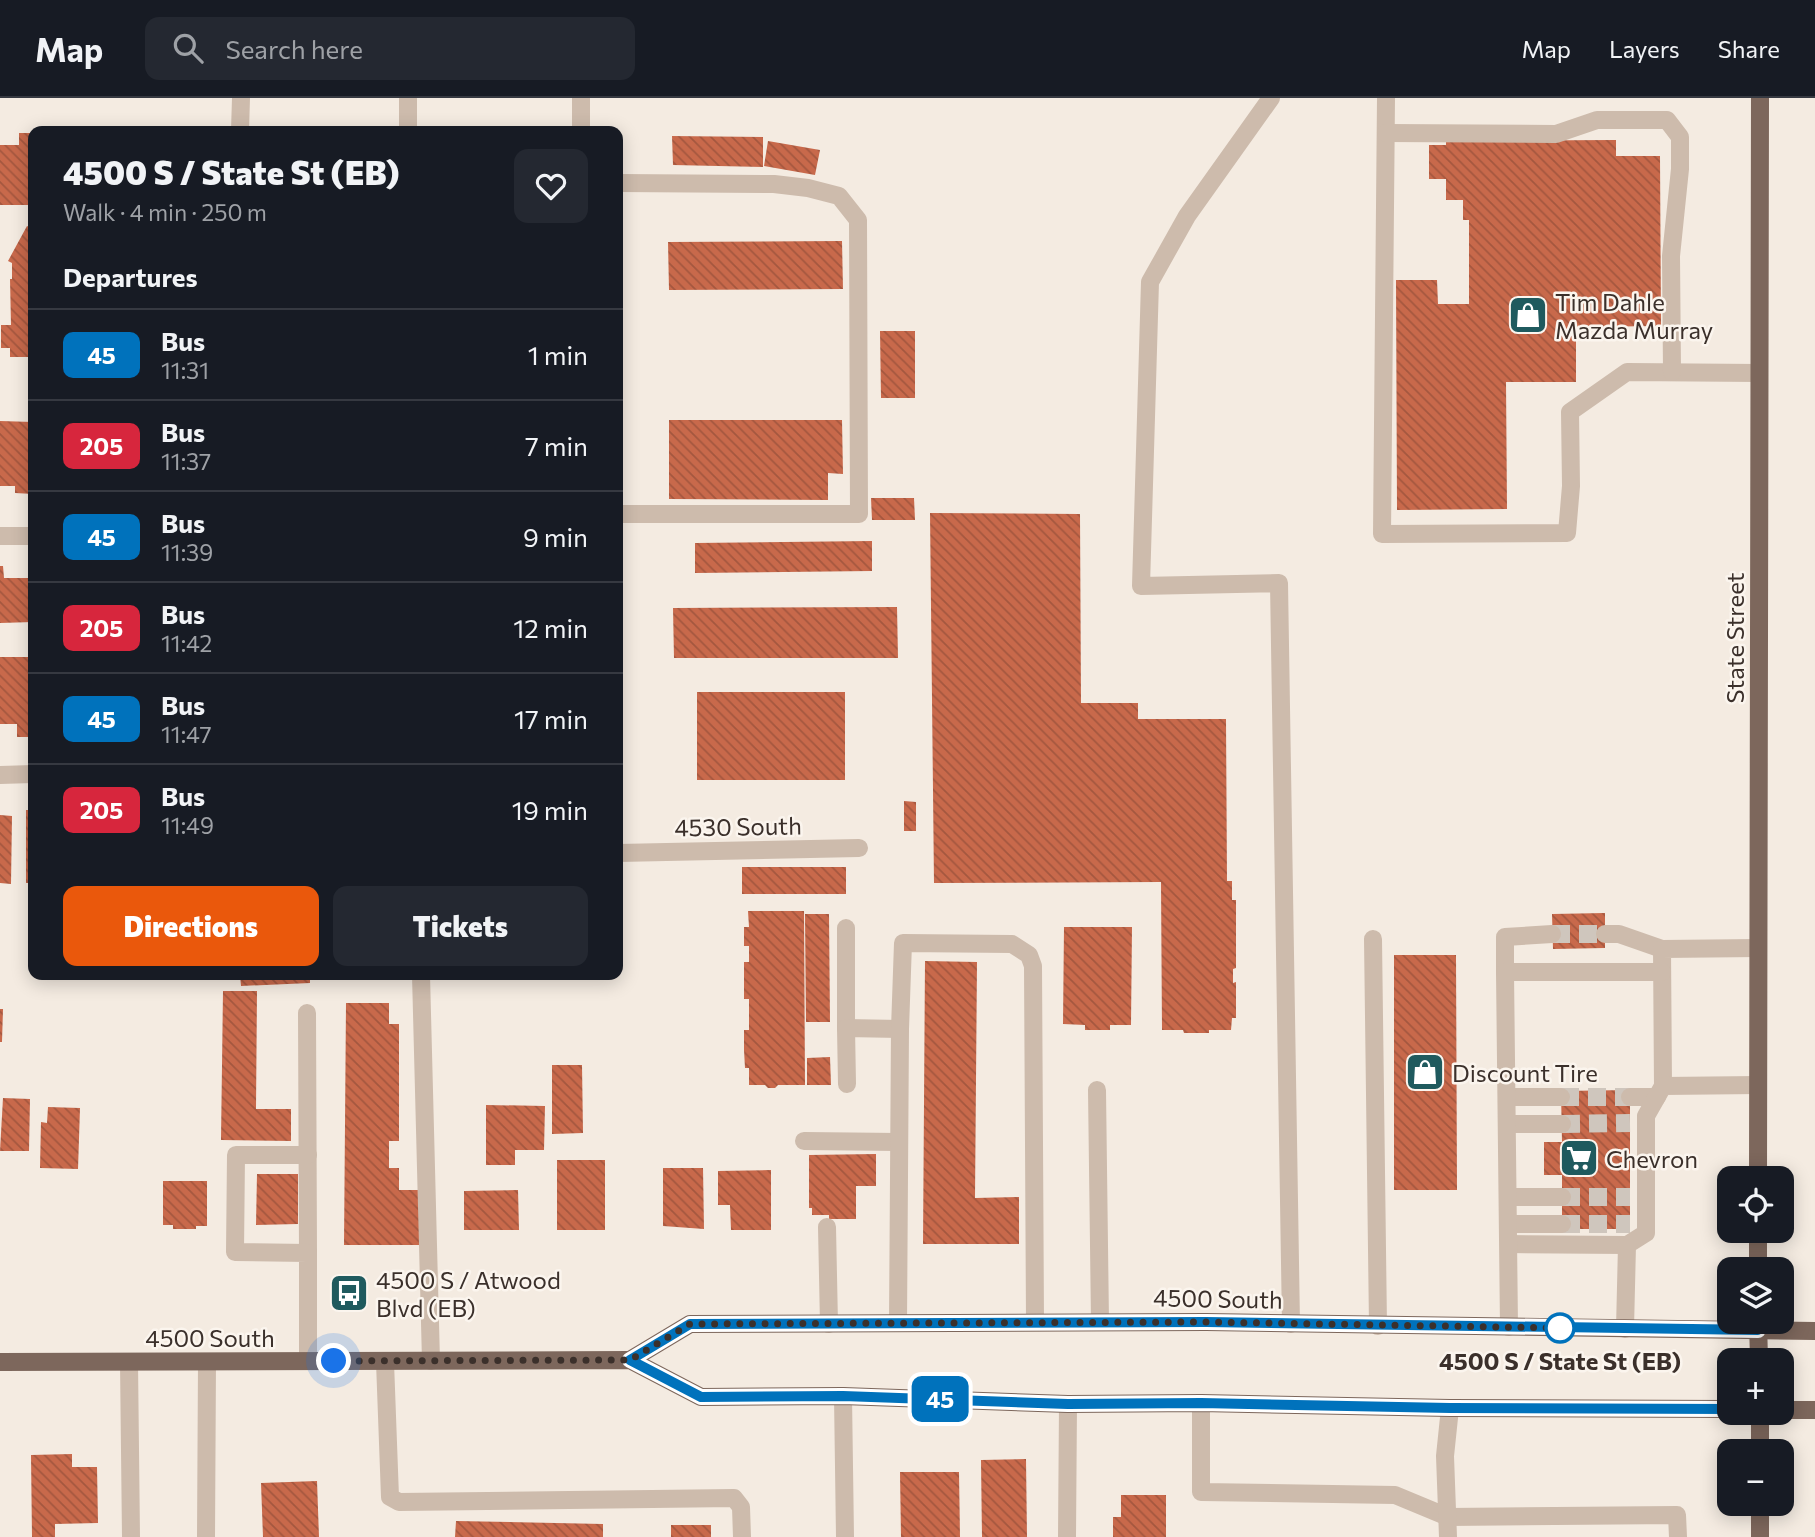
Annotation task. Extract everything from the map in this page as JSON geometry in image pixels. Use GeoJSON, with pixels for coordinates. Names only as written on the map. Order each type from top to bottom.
{"type":"FeatureCollection","features":[{"type":"Feature","properties":{"kind":"main road","name":"State Street"},"geometry":{"type":"LineString","coordinates":[[1758,1166],[1760,98]]}},
{"type":"Feature","properties":{"kind":"main road","name":"4500 South"},"geometry":{"type":"LineString","coordinates":[[630,1360],[690,1324],[1035,1321],[1625,1329],[1717,1327]]}},
{"type":"Feature","properties":{"kind":"main road","name":"4500 South"},"geometry":{"type":"LineString","coordinates":[[1794,1329],[1815,1331]]}},
{"type":"Feature","properties":{"kind":"main road","name":"4500 South"},"geometry":{"type":"LineString","coordinates":[[0,1362],[630,1360],[701,1397],[843,1396],[1068,1404],[1717,1409]]}},
{"type":"Feature","properties":{"kind":"main road"},"geometry":{"type":"LineString","coordinates":[[1794,1410],[1815,1410]]}},
{"type":"Feature","properties":{"kind":"main road"},"geometry":{"type":"LineString","coordinates":[[1760,1516],[1760,1537]]}},
{"type":"Feature","properties":{"kind":"street"},"geometry":{"type":"LineString","coordinates":[[240,126],[241,98]]}},
{"type":"Feature","properties":{"kind":"street"},"geometry":{"type":"LineString","coordinates":[[408,98],[408,126]]}},
{"type":"Feature","properties":{"kind":"street"},"geometry":{"type":"LineString","coordinates":[[581,98],[581,126]]}},
{"type":"Feature","properties":{"kind":"street"},"geometry":{"type":"LineString","coordinates":[[1271,98],[1187,216],[1150,282],[1141,586],[1279,583],[1291,1324]]}},
{"type":"Feature","properties":{"kind":"street"},"geometry":{"type":"LineString","coordinates":[[1386,98],[1382,534],[1567,533],[1571,486],[1570,412],[1627,372],[1759,373]]}},
{"type":"Feature","properties":{"kind":"street"},"geometry":{"type":"LineString","coordinates":[[1386,133],[1556,134],[1597,120],[1667,120],[1680,137],[1671,256],[1672,372]]}},
{"type":"Feature","properties":{"kind":"street"},"geometry":{"type":"LineString","coordinates":[[623,183],[774,184],[808,188],[839,196],[858,220],[859,514],[623,514]]}},
{"type":"Feature","properties":{"kind":"street"},"geometry":{"type":"LineString","coordinates":[[0,536],[28,536]]}},
{"type":"Feature","properties":{"kind":"street"},"geometry":{"type":"LineString","coordinates":[[0,775],[28,774]]}},
{"type":"Feature","properties":{"kind":"street","name":"4530 South"},"geometry":{"type":"LineString","coordinates":[[623,853],[859,848]]}},
{"type":"Feature","properties":{"kind":"street"},"geometry":{"type":"LineString","coordinates":[[846,928],[847,1084]]}},
{"type":"Feature","properties":{"kind":"street"},"geometry":{"type":"LineString","coordinates":[[1509,1327],[1505,937],[1552,934]]}},
{"type":"Feature","properties":{"kind":"street"},"geometry":{"type":"LineString","coordinates":[[1605,934],[1619,934],[1662,949],[1758,948]]}},
{"type":"Feature","properties":{"kind":"street"},"geometry":{"type":"LineString","coordinates":[[1373,939],[1378,1326]]}},
{"type":"Feature","properties":{"kind":"street"},"geometry":{"type":"LineString","coordinates":[[898,1323],[903,943],[1012,944],[1029,955],[1033,966],[1035,1321]]}},
{"type":"Feature","properties":{"kind":"street"},"geometry":{"type":"LineString","coordinates":[[1509,1244],[1628,1245],[1646,1233],[1638,1224],[1638,1124],[1660,1092],[1662,949]]}},
{"type":"Feature","properties":{"kind":"street"},"geometry":{"type":"LineString","coordinates":[[1505,972],[1662,972]]}},
{"type":"Feature","properties":{"kind":"street"},"geometry":{"type":"LineString","coordinates":[[421,980],[431,1361]]}},
{"type":"Feature","properties":{"kind":"street"},"geometry":{"type":"LineString","coordinates":[[307,1013],[308,1361]]}},
{"type":"Feature","properties":{"kind":"street"},"geometry":{"type":"LineString","coordinates":[[846,1028],[900,1029]]}},
{"type":"Feature","properties":{"kind":"street"},"geometry":{"type":"LineString","coordinates":[[1630,1097],[1660,1092],[1758,1085]]}},
{"type":"Feature","properties":{"kind":"street"},"geometry":{"type":"LineString","coordinates":[[1097,1090],[1100,1322]]}},
{"type":"Feature","properties":{"kind":"street"},"geometry":{"type":"LineString","coordinates":[[1507,1097],[1561,1097]]}},
{"type":"Feature","properties":{"kind":"street"},"geometry":{"type":"LineString","coordinates":[[1507,1124],[1562,1124]]}},
{"type":"Feature","properties":{"kind":"street"},"geometry":{"type":"LineString","coordinates":[[804,1141],[899,1142]]}},
{"type":"Feature","properties":{"kind":"street"},"geometry":{"type":"LineString","coordinates":[[308,1155],[236,1155],[235,1252],[308,1253]]}},
{"type":"Feature","properties":{"kind":"street"},"geometry":{"type":"LineString","coordinates":[[1508,1197],[1562,1197]]}},
{"type":"Feature","properties":{"kind":"street"},"geometry":{"type":"LineString","coordinates":[[1509,1224],[1562,1224]]}},
{"type":"Feature","properties":{"kind":"street"},"geometry":{"type":"LineString","coordinates":[[827,1227],[829,1324]]}},
{"type":"Feature","properties":{"kind":"street"},"geometry":{"type":"LineString","coordinates":[[1625,1329],[1628,1245]]}},
{"type":"Feature","properties":{"kind":"street"},"geometry":{"type":"LineString","coordinates":[[129,1362],[131,1537]]}},
{"type":"Feature","properties":{"kind":"street"},"geometry":{"type":"LineString","coordinates":[[206,1362],[206,1537]]}},
{"type":"Feature","properties":{"kind":"street"},"geometry":{"type":"LineString","coordinates":[[385,1362],[390,1497],[398,1502],[734,1498],[741,1507],[741,1537]]}},
{"type":"Feature","properties":{"kind":"street"},"geometry":{"type":"LineString","coordinates":[[843,1396],[845,1537]]}},
{"type":"Feature","properties":{"kind":"street"},"geometry":{"type":"LineString","coordinates":[[1201,1403],[1201,1492],[1395,1495],[1448,1517],[1677,1515],[1678,1537]]}},
{"type":"Feature","properties":{"kind":"street"},"geometry":{"type":"LineString","coordinates":[[1067,1537],[1068,1404]]}},
{"type":"Feature","properties":{"kind":"street"},"geometry":{"type":"LineString","coordinates":[[1448,1537],[1445,1456],[1450,1408]]}},
{"type":"Feature","properties":{"kind":"building"},"geometry":{"type":"Polygon","coordinates":[[[19,133],[28,133],[28,205],[0,205],[0,145],[19,145],[19,133]]]}},
{"type":"Feature","properties":{"kind":"building"},"geometry":{"type":"Polygon","coordinates":[[[672,136],[763,137],[763,167],[673,165],[672,136]]]}},
{"type":"Feature","properties":{"kind":"building","name":"Tim Dahle Mazda Murray"},"geometry":{"type":"Polygon","coordinates":[[[1616,140],[1616,156],[1660,156],[1661,326],[1576,327],[1576,382],[1506,382],[1507,509],[1397,510],[1396,280],[1437,280],[1438,304],[1469,304],[1469,220],[1463,220],[1463,200],[1446,200],[1446,179],[1429,179],[1429,145],[1446,145],[1446,141],[1616,140]]]}},
{"type":"Feature","properties":{"kind":"building"},"geometry":{"type":"Polygon","coordinates":[[[768,141],[820,150],[815,175],[764,166],[768,141]]]}},
{"type":"Feature","properties":{"kind":"building"},"geometry":{"type":"Polygon","coordinates":[[[28,226],[28,357],[10,357],[10,348],[1,348],[1,325],[11,325],[12,263],[8,261],[28,226]]]}},
{"type":"Feature","properties":{"kind":"building"},"geometry":{"type":"Polygon","coordinates":[[[842,241],[843,289],[669,290],[668,242],[842,241]]]}},
{"type":"Feature","properties":{"kind":"building"},"geometry":{"type":"Polygon","coordinates":[[[880,331],[915,331],[915,398],[881,398],[880,331]]]}},
{"type":"Feature","properties":{"kind":"building"},"geometry":{"type":"Polygon","coordinates":[[[669,420],[842,420],[843,474],[828,473],[828,500],[669,499],[669,420]]]}},
{"type":"Feature","properties":{"kind":"building"},"geometry":{"type":"Polygon","coordinates":[[[0,421],[28,422],[28,494],[15,493],[15,486],[0,486],[0,421]]]}},
{"type":"Feature","properties":{"kind":"building"},"geometry":{"type":"Polygon","coordinates":[[[871,498],[914,498],[915,520],[872,520],[871,498]]]}},
{"type":"Feature","properties":{"kind":"building"},"geometry":{"type":"Polygon","coordinates":[[[930,513],[1080,514],[1081,703],[1138,703],[1138,719],[1226,719],[1227,881],[1232,881],[1232,900],[1236,900],[1236,968],[1233,969],[1233,983],[1236,982],[1236,1018],[1232,1018],[1231,1030],[1184,1033],[1183,1030],[1162,1030],[1161,882],[934,883],[930,513]]]}},
{"type":"Feature","properties":{"kind":"building"},"geometry":{"type":"Polygon","coordinates":[[[872,541],[872,571],[695,573],[695,543],[872,541]]]}},
{"type":"Feature","properties":{"kind":"building"},"geometry":{"type":"Polygon","coordinates":[[[0,566],[3,566],[4,578],[28,578],[28,622],[0,623],[0,566]]]}},
{"type":"Feature","properties":{"kind":"building"},"geometry":{"type":"Polygon","coordinates":[[[897,607],[898,658],[674,658],[673,608],[897,607]]]}},
{"type":"Feature","properties":{"kind":"building"},"geometry":{"type":"Polygon","coordinates":[[[0,657],[28,657],[28,737],[17,737],[17,724],[0,724],[0,657]]]}},
{"type":"Feature","properties":{"kind":"building"},"geometry":{"type":"Polygon","coordinates":[[[697,692],[845,692],[845,780],[697,780],[697,692]]]}},
{"type":"Feature","properties":{"kind":"building"},"geometry":{"type":"Polygon","coordinates":[[[904,801],[916,802],[916,831],[904,831],[904,801]]]}},
{"type":"Feature","properties":{"kind":"building"},"geometry":{"type":"Polygon","coordinates":[[[26,810],[28,810],[28,883],[26,810]]]}},
{"type":"Feature","properties":{"kind":"building"},"geometry":{"type":"Polygon","coordinates":[[[0,815],[12,816],[11,884],[0,883],[0,815]]]}},
{"type":"Feature","properties":{"kind":"building"},"geometry":{"type":"Polygon","coordinates":[[[742,867],[846,867],[846,894],[742,894],[742,867]]]}},
{"type":"Feature","properties":{"kind":"building"},"geometry":{"type":"Polygon","coordinates":[[[748,911],[804,911],[805,1085],[778,1085],[768,1088],[765,1085],[749,1085],[749,1068],[745,1068],[744,1050],[744,1030],[749,1030],[749,999],[744,999],[744,962],[749,962],[749,946],[744,946],[744,927],[749,927],[748,911]]]}},
{"type":"Feature","properties":{"kind":"building"},"geometry":{"type":"Polygon","coordinates":[[[1605,913],[1605,948],[1553,949],[1552,914],[1605,913]]]}},
{"type":"Feature","properties":{"kind":"building"},"geometry":{"type":"Polygon","coordinates":[[[805,914],[829,914],[830,1022],[806,1022],[805,914]]]}},
{"type":"Feature","properties":{"kind":"building"},"geometry":{"type":"Polygon","coordinates":[[[1064,927],[1132,927],[1131,1025],[1110,1025],[1110,1030],[1085,1030],[1085,1025],[1063,1024],[1064,927]]]}},
{"type":"Feature","properties":{"kind":"building","name":"Discount Tire"},"geometry":{"type":"Polygon","coordinates":[[[1394,955],[1456,955],[1457,1190],[1394,1190],[1394,955]]]}},
{"type":"Feature","properties":{"kind":"building"},"geometry":{"type":"Polygon","coordinates":[[[925,961],[977,962],[975,1198],[1019,1197],[1019,1244],[923,1244],[925,961]]]}},
{"type":"Feature","properties":{"kind":"building"},"geometry":{"type":"Polygon","coordinates":[[[240,980],[310,980],[310,983],[241,986],[240,980]]]}},
{"type":"Feature","properties":{"kind":"building"},"geometry":{"type":"Polygon","coordinates":[[[223,991],[257,991],[256,1109],[291,1109],[291,1141],[221,1140],[223,991]]]}},
{"type":"Feature","properties":{"kind":"building"},"geometry":{"type":"Polygon","coordinates":[[[346,1003],[389,1003],[389,1024],[399,1024],[399,1141],[389,1141],[389,1168],[399,1168],[399,1190],[426,1190],[426,1245],[344,1245],[346,1003]]]}},
{"type":"Feature","properties":{"kind":"building"},"geometry":{"type":"Polygon","coordinates":[[[0,1009],[3,1009],[2,1042],[0,1042],[0,1009]]]}},
{"type":"Feature","properties":{"kind":"building"},"geometry":{"type":"Polygon","coordinates":[[[830,1057],[831,1085],[807,1085],[807,1058],[830,1057]]]}},
{"type":"Feature","properties":{"kind":"building"},"geometry":{"type":"Polygon","coordinates":[[[552,1065],[582,1065],[583,1133],[552,1134],[552,1065]]]}},
{"type":"Feature","properties":{"kind":"building","name":"Chevron"},"geometry":{"type":"Polygon","coordinates":[[[1630,1090],[1630,1229],[1562,1229],[1562,1175],[1544,1175],[1544,1142],[1562,1142],[1561,1091],[1630,1090]]]}},
{"type":"Feature","properties":{"kind":"building"},"geometry":{"type":"Polygon","coordinates":[[[3,1098],[30,1099],[29,1151],[0,1151],[3,1098]]]}},
{"type":"Feature","properties":{"kind":"building"},"geometry":{"type":"Polygon","coordinates":[[[486,1105],[545,1106],[544,1150],[515,1150],[515,1165],[486,1165],[486,1105]]]}},
{"type":"Feature","properties":{"kind":"building"},"geometry":{"type":"Polygon","coordinates":[[[48,1107],[80,1108],[78,1169],[40,1168],[41,1122],[47,1123],[48,1107]]]}},
{"type":"Feature","properties":{"kind":"building"},"geometry":{"type":"Polygon","coordinates":[[[876,1154],[876,1186],[856,1186],[856,1219],[829,1219],[829,1215],[812,1215],[812,1208],[809,1208],[809,1155],[876,1154]]]}},
{"type":"Feature","properties":{"kind":"building"},"geometry":{"type":"Polygon","coordinates":[[[557,1160],[605,1160],[605,1230],[557,1230],[557,1160]]]}},
{"type":"Feature","properties":{"kind":"building"},"geometry":{"type":"Polygon","coordinates":[[[663,1168],[703,1168],[704,1229],[663,1226],[663,1168]]]}},
{"type":"Feature","properties":{"kind":"building"},"geometry":{"type":"Polygon","coordinates":[[[771,1170],[771,1230],[731,1230],[730,1205],[718,1205],[718,1171],[771,1170]]]}},
{"type":"Feature","properties":{"kind":"building"},"geometry":{"type":"Polygon","coordinates":[[[257,1174],[298,1174],[298,1224],[256,1225],[257,1174]]]}},
{"type":"Feature","properties":{"kind":"building"},"geometry":{"type":"Polygon","coordinates":[[[163,1181],[207,1181],[207,1226],[173,1229],[173,1225],[163,1225],[163,1181]]]}},
{"type":"Feature","properties":{"kind":"building"},"geometry":{"type":"Polygon","coordinates":[[[518,1190],[519,1230],[464,1230],[464,1191],[518,1190]]]}},
{"type":"Feature","properties":{"kind":"building"},"geometry":{"type":"Polygon","coordinates":[[[72,1454],[72,1467],[97,1467],[98,1523],[55,1524],[55,1537],[32,1537],[31,1455],[72,1454]]]}},
{"type":"Feature","properties":{"kind":"building"},"geometry":{"type":"Polygon","coordinates":[[[1026,1459],[1027,1537],[982,1537],[981,1460],[1026,1459]]]}},
{"type":"Feature","properties":{"kind":"building"},"geometry":{"type":"Polygon","coordinates":[[[900,1472],[959,1472],[960,1537],[901,1537],[900,1472]]]}},
{"type":"Feature","properties":{"kind":"building"},"geometry":{"type":"Polygon","coordinates":[[[317,1481],[319,1537],[263,1537],[261,1483],[317,1481]]]}},
{"type":"Feature","properties":{"kind":"building"},"geometry":{"type":"Polygon","coordinates":[[[1121,1495],[1166,1495],[1166,1537],[1113,1537],[1113,1517],[1121,1517],[1121,1495]]]}},
{"type":"Feature","properties":{"kind":"building"},"geometry":{"type":"Polygon","coordinates":[[[456,1521],[603,1524],[603,1537],[455,1537],[456,1521]]]}},
{"type":"Feature","properties":{"kind":"building"},"geometry":{"type":"Polygon","coordinates":[[[671,1525],[711,1525],[711,1537],[671,1537],[671,1525]]]}},
{"type":"Feature","properties":{"kind":"tunnel"},"geometry":{"type":"LineString","coordinates":[[1552,934],[1605,934]]}},
{"type":"Feature","properties":{"kind":"tunnel"},"geometry":{"type":"LineString","coordinates":[[1561,1097],[1630,1097]]}},
{"type":"Feature","properties":{"kind":"tunnel"},"geometry":{"type":"LineString","coordinates":[[1562,1124],[1630,1123]]}},
{"type":"Feature","properties":{"kind":"tunnel"},"geometry":{"type":"LineString","coordinates":[[1562,1197],[1630,1197]]}},
{"type":"Feature","properties":{"kind":"tunnel"},"geometry":{"type":"LineString","coordinates":[[1562,1224],[1630,1224]]}},
{"type":"Feature","properties":{"kind":"bus line","name":"45"},"geometry":{"type":"LineString","coordinates":[[1717,1330],[1035,1321],[690,1324],[630,1360],[701,1397],[843,1396],[1068,1404],[1717,1409]]}},
{"type":"Feature","properties":{"kind":"place","name":"Tim Dahle Mazda Murray"},"geometry":{"type":"Point","coordinates":[1528,315]}},
{"type":"Feature","properties":{"kind":"place","name":"Discount Tire"},"geometry":{"type":"Point","coordinates":[1425,1072]}},
{"type":"Feature","properties":{"kind":"place","name":"Chevron"},"geometry":{"type":"Point","coordinates":[1579,1158]}},
{"type":"Feature","properties":{"kind":"place","name":"4500 S / Atwood Blvd (EB)"},"geometry":{"type":"Point","coordinates":[349,1293]}},
{"type":"Feature","properties":{"kind":"place","name":"4500 S / State St (EB)"},"geometry":{"type":"Point","coordinates":[1560,1328]}},
{"type":"Feature","properties":{"kind":"route"},"geometry":{"type":"LineString","coordinates":[[334,1361],[630,1360],[690,1324],[1035,1321],[1560,1328]]}}]}
